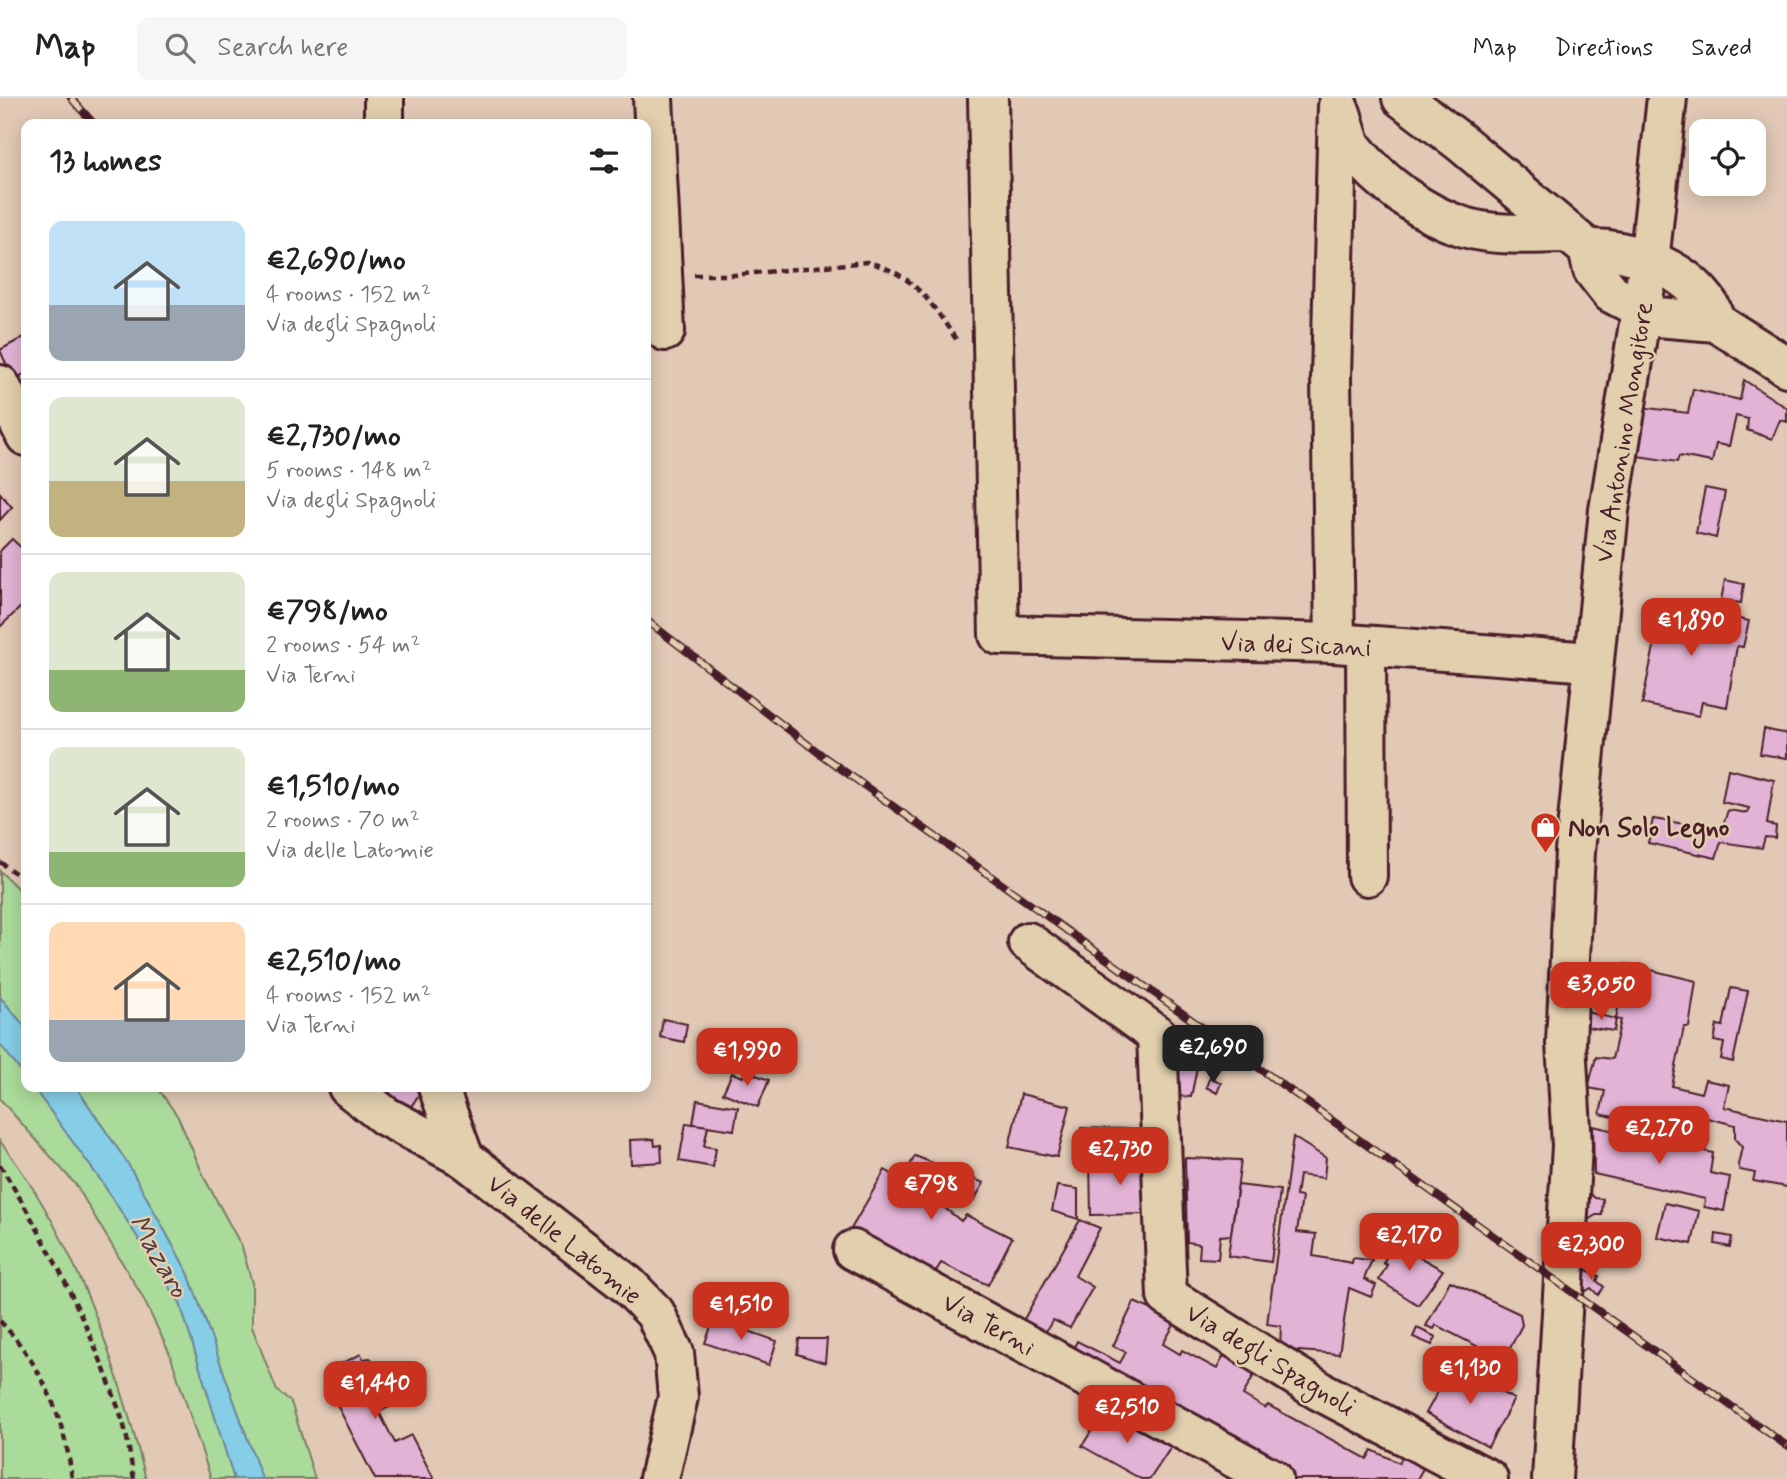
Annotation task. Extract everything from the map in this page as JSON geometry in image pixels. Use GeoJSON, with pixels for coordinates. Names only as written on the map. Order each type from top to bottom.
{"type":"FeatureCollection","features":[{"type":"Feature","properties":{"kind":"street"},"geometry":{"type":"LineString","coordinates":[[384,98],[384,119]]}},
{"type":"Feature","properties":{"kind":"street"},"geometry":{"type":"LineString","coordinates":[[653,98],[665,331]]}},
{"type":"Feature","properties":{"kind":"street","name":"Via dei Sicani"},"geometry":{"type":"LineString","coordinates":[[988,98],[999,635],[1351,645],[1592,662]]}},
{"type":"Feature","properties":{"kind":"street"},"geometry":{"type":"LineString","coordinates":[[1402,98],[1459,141],[1578,241],[1593,271],[1611,293],[1657,317],[1716,322],[1787,367]]}},
{"type":"Feature","properties":{"kind":"street","name":"Via Antonino Mongitore"},"geometry":{"type":"LineString","coordinates":[[1552,1479],[1572,1146],[1566,1043],[1575,850],[1609,510],[1649,262],[1667,98]]}},
{"type":"Feature","properties":{"kind":"street"},"geometry":{"type":"LineString","coordinates":[[1339,102],[1352,147],[1390,185],[1431,213],[1465,228],[1578,241],[1610,248],[1649,262],[1679,275],[1705,299],[1716,322]]}},
{"type":"Feature","properties":{"kind":"street"},"geometry":{"type":"LineString","coordinates":[[1339,102],[1331,378],[1367,876]]}},
{"type":"Feature","properties":{"kind":"street"},"geometry":{"type":"LineString","coordinates":[[0,385],[21,426]]}},
{"type":"Feature","properties":{"kind":"street","name":"Via degli Spagnoli"},"geometry":{"type":"LineString","coordinates":[[1028,942],[1157,1035],[1167,1296],[1320,1391],[1488,1479]]}},
{"type":"Feature","properties":{"kind":"street"},"geometry":{"type":"LineString","coordinates":[[355,1092],[386,1116],[464,1158]]}},
{"type":"Feature","properties":{"kind":"street","name":"Via delle Latomie"},"geometry":{"type":"LineString","coordinates":[[440,1092],[464,1158],[628,1285],[655,1312],[674,1353],[678,1397],[659,1479]]}},
{"type":"Feature","properties":{"kind":"street","name":"Via Terni"},"geometry":{"type":"LineString","coordinates":[[853,1250],[1273,1479]]}},
{"type":"Feature","properties":{"kind":"path"},"geometry":{"type":"LineString","coordinates":[[662,267],[698,276],[866,262],[883,266],[908,278],[936,310],[965,352]]}},
{"type":"Feature","properties":{"kind":"path"},"geometry":{"type":"LineString","coordinates":[[0,862],[21,877]]}},
{"type":"Feature","properties":{"kind":"path"},"geometry":{"type":"LineString","coordinates":[[0,1165],[34,1219],[84,1325],[122,1417],[134,1479]]}},
{"type":"Feature","properties":{"kind":"path"},"geometry":{"type":"LineString","coordinates":[[0,1321],[15,1337],[51,1394],[67,1441],[72,1479]]}},
{"type":"Feature","properties":{"kind":"green space"},"geometry":{"type":"Polygon","coordinates":[[[0,871],[21,892],[21,1022],[0,997],[0,871]]]}},
{"type":"Feature","properties":{"kind":"green space"},"geometry":{"type":"Polygon","coordinates":[[[0,1044],[21,1071],[21,1092],[37,1092],[102,1182],[180,1303],[234,1479],[211,1479],[170,1354],[142,1296],[76,1185],[0,1099],[0,1044]]]}},
{"type":"Feature","properties":{"kind":"green space"},"geometry":{"type":"Polygon","coordinates":[[[79,1092],[160,1092],[178,1117],[205,1179],[242,1247],[252,1283],[252,1327],[277,1391],[291,1402],[315,1479],[262,1479],[188,1273],[128,1164],[79,1092]]]}},
{"type":"Feature","properties":{"kind":"green space"},"geometry":{"type":"Polygon","coordinates":[[[0,1141],[27,1179],[72,1260],[107,1346],[146,1479],[0,1479],[0,1141]]]}},
{"type":"Feature","properties":{"kind":"water"},"geometry":{"type":"Polygon","coordinates":[[[0,997],[21,1022],[21,1071],[0,1044],[0,997]]]}},
{"type":"Feature","properties":{"kind":"water","name":"Mazaro"},"geometry":{"type":"Polygon","coordinates":[[[37,1092],[79,1092],[128,1164],[188,1273],[262,1479],[234,1479],[180,1303],[102,1182],[37,1092]]]}},
{"type":"Feature","properties":{"kind":"building"},"geometry":{"type":"Polygon","coordinates":[[[21,339],[21,376],[13,380],[0,350],[21,339]]]}},
{"type":"Feature","properties":{"kind":"building"},"geometry":{"type":"Polygon","coordinates":[[[1744,380],[1787,408],[1787,422],[1780,420],[1772,439],[1747,430],[1748,419],[1736,416],[1729,446],[1716,444],[1712,462],[1679,456],[1677,462],[1631,455],[1640,407],[1688,413],[1693,389],[1740,400],[1744,380]]]}},
{"type":"Feature","properties":{"kind":"building"},"geometry":{"type":"Polygon","coordinates":[[[1705,488],[1725,492],[1716,538],[1696,533],[1705,488]]]}},
{"type":"Feature","properties":{"kind":"building"},"geometry":{"type":"Polygon","coordinates":[[[0,493],[12,507],[0,520],[0,493]]]}},
{"type":"Feature","properties":{"kind":"building"},"geometry":{"type":"Polygon","coordinates":[[[12,539],[21,547],[21,607],[0,627],[0,551],[12,539]]]}},
{"type":"Feature","properties":{"kind":"building"},"geometry":{"type":"Polygon","coordinates":[[[1725,580],[1744,584],[1741,603],[1721,600],[1725,580]]]}},
{"type":"Feature","properties":{"kind":"building"},"geometry":{"type":"Polygon","coordinates":[[[1648,600],[1749,621],[1743,647],[1737,646],[1727,707],[1702,702],[1699,716],[1642,704],[1659,623],[1644,620],[1648,600]]]}},
{"type":"Feature","properties":{"kind":"building"},"geometry":{"type":"Polygon","coordinates":[[[1764,729],[1787,734],[1787,758],[1760,754],[1764,729]]]}},
{"type":"Feature","properties":{"kind":"building"},"geometry":{"type":"Polygon","coordinates":[[[1728,769],[1774,780],[1767,824],[1776,826],[1775,838],[1765,837],[1762,848],[1721,842],[1716,858],[1648,843],[1653,819],[1704,827],[1703,831],[1720,835],[1728,810],[1747,813],[1749,808],[1722,802],[1728,769]]]}},
{"type":"Feature","properties":{"kind":"building"},"geometry":{"type":"Polygon","coordinates":[[[1626,964],[1696,981],[1689,1027],[1684,1027],[1672,1086],[1701,1093],[1705,1080],[1729,1085],[1724,1107],[1787,1121],[1787,1187],[1753,1181],[1755,1173],[1740,1170],[1738,1165],[1742,1147],[1735,1139],[1735,1125],[1676,1110],[1666,1110],[1664,1126],[1661,1128],[1600,1114],[1605,1091],[1588,1088],[1596,1057],[1612,1059],[1621,1020],[1616,1019],[1626,964]]]}},
{"type":"Feature","properties":{"kind":"building"},"geometry":{"type":"Polygon","coordinates":[[[1731,988],[1748,991],[1733,1062],[1721,1059],[1724,1043],[1714,1041],[1717,1025],[1723,1026],[1731,988]]]}},
{"type":"Feature","properties":{"kind":"building"},"geometry":{"type":"Polygon","coordinates":[[[1587,1012],[1616,1019],[1614,1031],[1587,1027],[1587,1012]]]}},
{"type":"Feature","properties":{"kind":"building"},"geometry":{"type":"Polygon","coordinates":[[[663,1019],[687,1024],[684,1042],[660,1037],[663,1019]]]}},
{"type":"Feature","properties":{"kind":"building"},"geometry":{"type":"Polygon","coordinates":[[[1171,1051],[1197,1068],[1191,1097],[1173,1096],[1171,1051]]]}},
{"type":"Feature","properties":{"kind":"building"},"geometry":{"type":"Polygon","coordinates":[[[746,1071],[769,1080],[758,1107],[723,1093],[732,1073],[743,1077],[746,1071]]]}},
{"type":"Feature","properties":{"kind":"building"},"geometry":{"type":"Polygon","coordinates":[[[1210,1077],[1221,1083],[1217,1093],[1206,1087],[1210,1077]]]}},
{"type":"Feature","properties":{"kind":"building"},"geometry":{"type":"Polygon","coordinates":[[[377,1092],[421,1092],[406,1114],[377,1092]]]}},
{"type":"Feature","properties":{"kind":"building"},"geometry":{"type":"Polygon","coordinates":[[[1021,1094],[1070,1106],[1057,1157],[1009,1147],[1021,1094]]]}},
{"type":"Feature","properties":{"kind":"building"},"geometry":{"type":"Polygon","coordinates":[[[697,1100],[738,1107],[734,1130],[693,1124],[697,1100]]]}},
{"type":"Feature","properties":{"kind":"building"},"geometry":{"type":"Polygon","coordinates":[[[686,1123],[708,1126],[704,1146],[716,1148],[713,1167],[679,1161],[686,1123]]]}},
{"type":"Feature","properties":{"kind":"building"},"geometry":{"type":"Polygon","coordinates":[[[1593,1126],[1713,1153],[1710,1173],[1730,1177],[1724,1211],[1704,1207],[1705,1199],[1594,1174],[1593,1126]]]}},
{"type":"Feature","properties":{"kind":"building"},"geometry":{"type":"Polygon","coordinates":[[[1081,1128],[1132,1129],[1132,1148],[1080,1146],[1081,1128]]]}},
{"type":"Feature","properties":{"kind":"building"},"geometry":{"type":"Polygon","coordinates":[[[1293,1137],[1326,1158],[1324,1178],[1299,1175],[1296,1196],[1302,1197],[1297,1232],[1316,1234],[1313,1256],[1352,1263],[1353,1258],[1372,1260],[1364,1279],[1376,1285],[1371,1297],[1349,1288],[1339,1354],[1285,1350],[1280,1347],[1281,1326],[1267,1324],[1293,1137]]]}},
{"type":"Feature","properties":{"kind":"building"},"geometry":{"type":"Polygon","coordinates":[[[654,1139],[655,1146],[661,1145],[662,1162],[631,1164],[630,1140],[654,1139]]]}},
{"type":"Feature","properties":{"kind":"building"},"geometry":{"type":"Polygon","coordinates":[[[915,1156],[984,1183],[973,1202],[954,1193],[945,1208],[961,1221],[966,1215],[1012,1238],[988,1285],[941,1263],[933,1276],[851,1229],[885,1170],[902,1180],[915,1156]]]}},
{"type":"Feature","properties":{"kind":"building"},"geometry":{"type":"Polygon","coordinates":[[[1185,1158],[1241,1160],[1231,1235],[1220,1236],[1218,1259],[1199,1258],[1200,1244],[1187,1242],[1185,1158]]]}},
{"type":"Feature","properties":{"kind":"building"},"geometry":{"type":"Polygon","coordinates":[[[1149,1159],[1151,1214],[1091,1215],[1090,1161],[1149,1159]]]}},
{"type":"Feature","properties":{"kind":"building"},"geometry":{"type":"Polygon","coordinates":[[[1238,1185],[1280,1190],[1271,1262],[1228,1256],[1238,1185]]]}},
{"type":"Feature","properties":{"kind":"building"},"geometry":{"type":"Polygon","coordinates":[[[1057,1186],[1078,1189],[1078,1219],[1052,1211],[1057,1186]]]}},
{"type":"Feature","properties":{"kind":"building"},"geometry":{"type":"Polygon","coordinates":[[[1586,1191],[1595,1198],[1603,1199],[1602,1215],[1596,1215],[1586,1221],[1586,1191]]]}},
{"type":"Feature","properties":{"kind":"building"},"geometry":{"type":"Polygon","coordinates":[[[1665,1203],[1699,1211],[1692,1244],[1657,1237],[1665,1203]]]}},
{"type":"Feature","properties":{"kind":"building"},"geometry":{"type":"Polygon","coordinates":[[[1080,1220],[1100,1228],[1075,1276],[1093,1287],[1070,1328],[1053,1320],[1041,1339],[1020,1326],[1080,1220]]]}},
{"type":"Feature","properties":{"kind":"building"},"geometry":{"type":"Polygon","coordinates":[[[1716,1234],[1732,1237],[1730,1247],[1715,1244],[1716,1234]]]}},
{"type":"Feature","properties":{"kind":"building"},"geometry":{"type":"Polygon","coordinates":[[[1396,1239],[1414,1249],[1412,1253],[1443,1270],[1418,1305],[1379,1280],[1387,1265],[1383,1263],[1396,1239]]]}},
{"type":"Feature","properties":{"kind":"building"},"geometry":{"type":"Polygon","coordinates":[[[1585,1269],[1599,1276],[1597,1281],[1604,1287],[1598,1295],[1591,1288],[1586,1291],[1581,1285],[1585,1269]]]}},
{"type":"Feature","properties":{"kind":"building"},"geometry":{"type":"Polygon","coordinates":[[[1450,1281],[1520,1314],[1522,1325],[1506,1356],[1494,1350],[1492,1354],[1436,1325],[1434,1329],[1426,1326],[1450,1281]]]}},
{"type":"Feature","properties":{"kind":"building"},"geometry":{"type":"Polygon","coordinates":[[[1134,1302],[1150,1309],[1151,1306],[1177,1320],[1163,1344],[1180,1354],[1182,1350],[1217,1369],[1227,1349],[1259,1366],[1243,1395],[1265,1408],[1268,1405],[1367,1459],[1372,1450],[1399,1463],[1407,1448],[1429,1458],[1417,1479],[1294,1479],[1070,1354],[1077,1341],[1120,1363],[1126,1352],[1113,1346],[1134,1302]]]}},
{"type":"Feature","properties":{"kind":"building"},"geometry":{"type":"Polygon","coordinates":[[[714,1319],[777,1341],[769,1365],[705,1343],[714,1319]]]}},
{"type":"Feature","properties":{"kind":"building"},"geometry":{"type":"Polygon","coordinates":[[[1417,1328],[1436,1337],[1432,1345],[1413,1337],[1417,1328]]]}},
{"type":"Feature","properties":{"kind":"building"},"geometry":{"type":"Polygon","coordinates":[[[799,1339],[827,1339],[825,1363],[797,1354],[799,1339]]]}},
{"type":"Feature","properties":{"kind":"building"},"geometry":{"type":"Polygon","coordinates":[[[361,1354],[363,1359],[370,1358],[388,1376],[400,1401],[379,1412],[395,1443],[411,1435],[434,1479],[375,1479],[333,1397],[340,1394],[328,1370],[361,1354]]]}},
{"type":"Feature","properties":{"kind":"building"},"geometry":{"type":"Polygon","coordinates":[[[1452,1366],[1514,1399],[1488,1447],[1426,1413],[1452,1366]]]}},
{"type":"Feature","properties":{"kind":"building"},"geometry":{"type":"Polygon","coordinates":[[[1106,1408],[1173,1444],[1150,1479],[1141,1479],[1082,1446],[1106,1408]]]}},
{"type":"Feature","properties":{"kind":"railway"},"geometry":{"type":"LineString","coordinates":[[71,98],[90,119]]}},
{"type":"Feature","properties":{"kind":"railway"},"geometry":{"type":"LineString","coordinates":[[651,624],[823,756],[1787,1446]]}},
{"type":"Feature","properties":{"kind":"place","name":"Non Solo Legno"},"geometry":{"type":"Point","coordinates":[1545,854]}}]}
